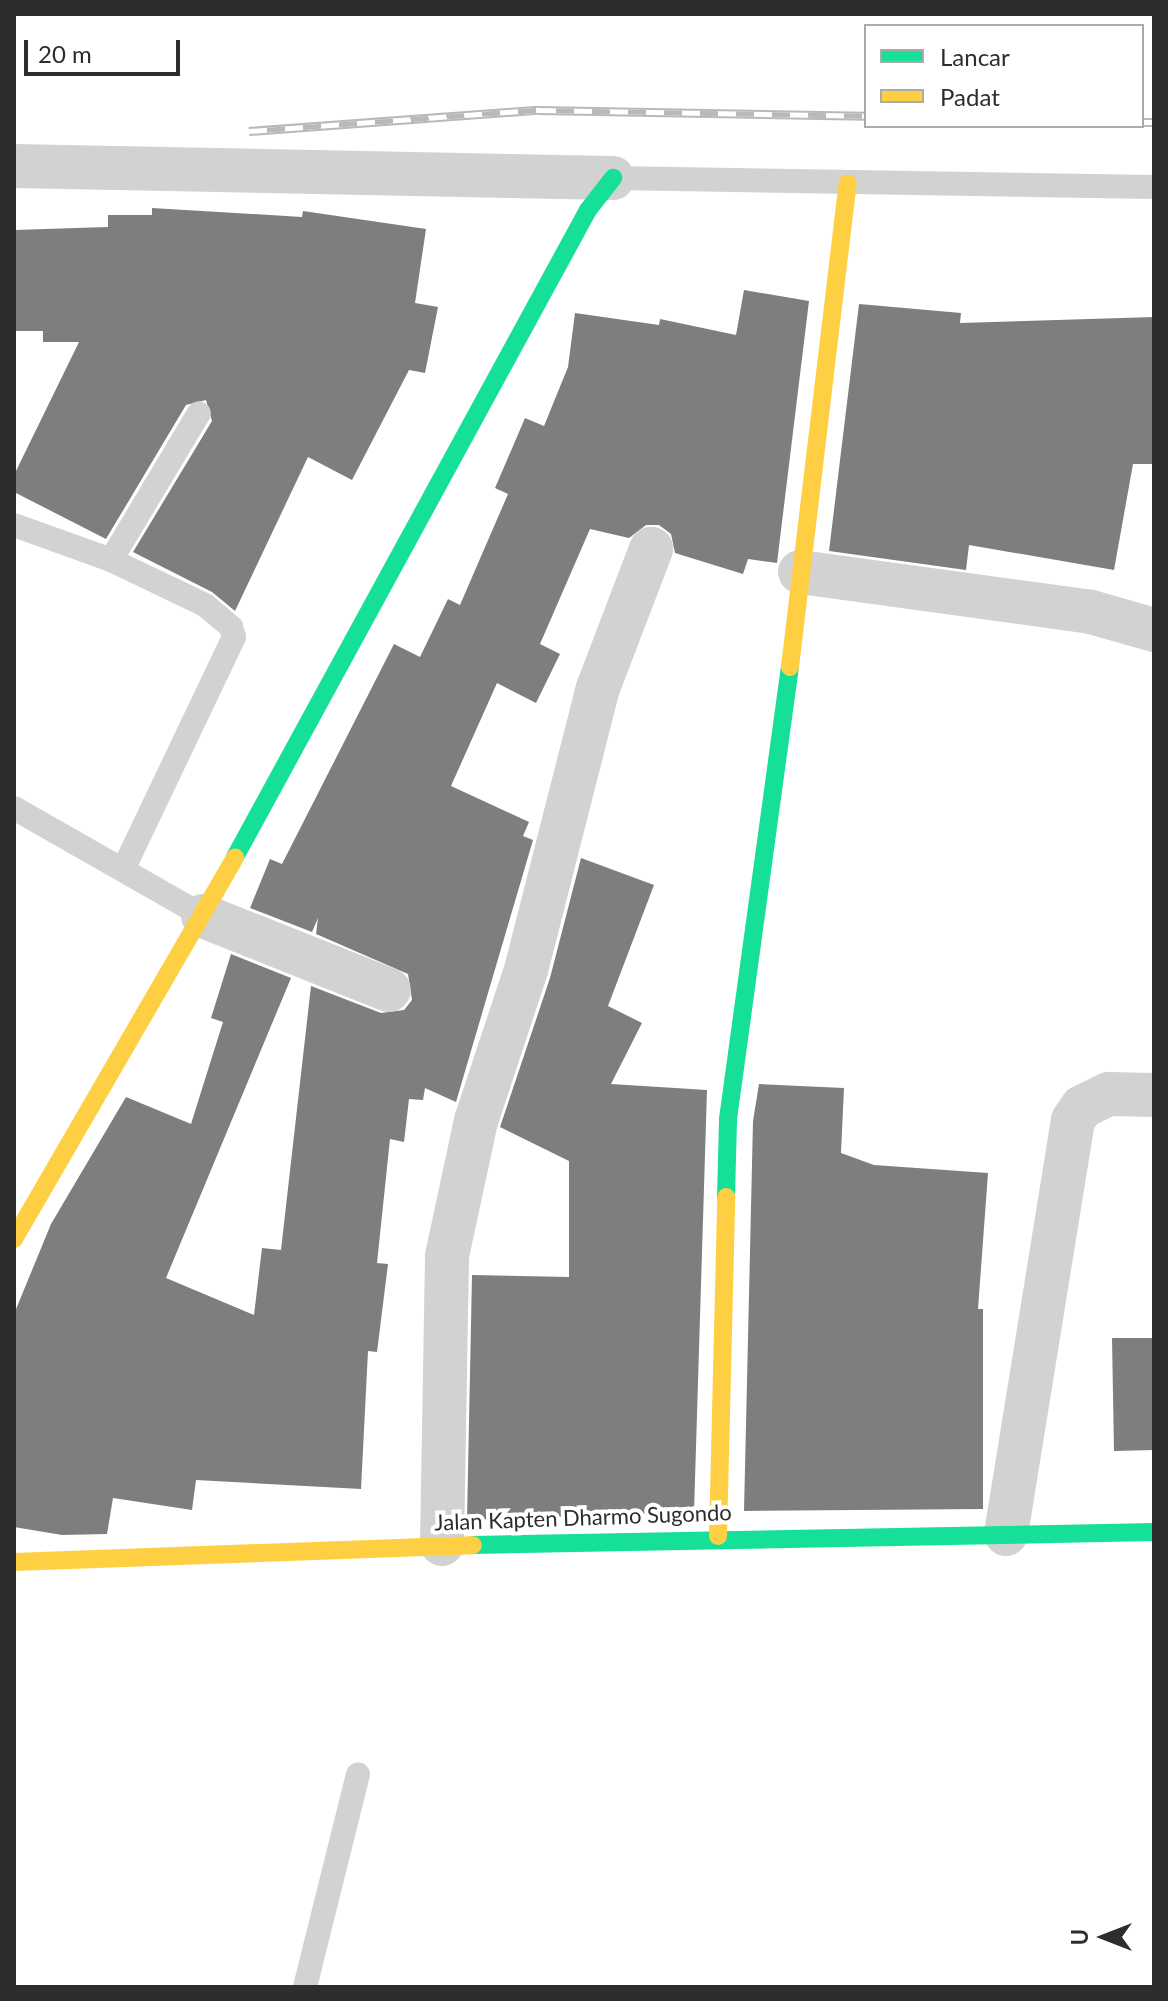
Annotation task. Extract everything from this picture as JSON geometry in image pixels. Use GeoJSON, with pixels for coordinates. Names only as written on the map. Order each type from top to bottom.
{"type":"FeatureCollection","features":[{"type":"Feature","properties":{"kind":"street"},"geometry":{"type":"LineString","coordinates":[[14,166],[613,178]]}},
{"type":"Feature","properties":{"kind":"street"},"geometry":{"type":"LineString","coordinates":[[14,1239],[203,916],[588,210],[613,178]]}},
{"type":"Feature","properties":{"kind":"street"},"geometry":{"type":"LineString","coordinates":[[718,1536],[728,1119],[755,956],[848,183]]}},
{"type":"Feature","properties":{"kind":"street"},"geometry":{"type":"LineString","coordinates":[[442,1544],[447,1256],[476,1121],[526,970],[598,688],[651,549]]}},
{"type":"Feature","properties":{"kind":"street"},"geometry":{"type":"LineString","coordinates":[[800,572],[1091,612],[1154,630]]}},
{"type":"Feature","properties":{"kind":"street"},"geometry":{"type":"LineString","coordinates":[[203,916],[389,990]]}},
{"type":"Feature","properties":{"kind":"street"},"geometry":{"type":"LineString","coordinates":[[1006,1534],[1073,1120],[1082,1107],[1109,1094],[1154,1095]]}},
{"type":"Feature","properties":{"kind":"street","name":"Jalan Kapten Dharmo Sugondo"},"geometry":{"type":"LineString","coordinates":[[14,1562],[718,1536],[1154,1532]]}},
{"type":"Feature","properties":{"kind":"lane"},"geometry":{"type":"LineString","coordinates":[[613,178],[1154,187]]}},
{"type":"Feature","properties":{"kind":"lane"},"geometry":{"type":"LineString","coordinates":[[111,560],[199,413]]}},
{"type":"Feature","properties":{"kind":"lane"},"geometry":{"type":"LineString","coordinates":[[14,525],[111,560],[225,617],[234,637],[124,868]]}},
{"type":"Feature","properties":{"kind":"lane"},"geometry":{"type":"LineString","coordinates":[[14,808],[124,868],[203,916]]}},
{"type":"Feature","properties":{"kind":"lane"},"geometry":{"type":"LineString","coordinates":[[305,1987],[358,1774]]}},
{"type":"Feature","properties":{"kind":"building"},"geometry":{"type":"Polygon","coordinates":[[[152,208],[302,217],[303,211],[426,229],[415,303],[438,307],[425,373],[409,370],[352,480],[308,457],[235,611],[212,592],[133,552],[212,421],[206,400],[186,405],[106,539],[14,492],[14,475],[79,342],[43,342],[43,331],[14,331],[14,230],[108,227],[108,215],[152,215],[152,208]]]}},
{"type":"Feature","properties":{"kind":"building"},"geometry":{"type":"Polygon","coordinates":[[[744,290],[809,301],[777,563],[748,559],[743,574],[675,553],[671,534],[659,525],[646,525],[629,538],[590,529],[540,644],[560,654],[536,703],[497,683],[451,786],[529,822],[523,836],[533,840],[456,1102],[425,1088],[423,1100],[409,1099],[404,1142],[390,1139],[377,1263],[388,1264],[377,1352],[368,1351],[361,1489],[196,1480],[192,1510],[113,1498],[107,1534],[62,1535],[14,1527],[14,1314],[51,1224],[126,1097],[191,1124],[223,1022],[211,1018],[231,954],[291,978],[166,1278],[254,1315],[262,1248],[281,1250],[311,986],[381,1013],[404,1010],[412,1000],[408,974],[316,934],[318,918],[312,932],[250,908],[270,859],[282,864],[394,644],[420,657],[448,599],[460,605],[508,494],[495,488],[525,418],[544,426],[568,367],[575,313],[659,325],[660,319],[736,335],[744,290]]]}},
{"type":"Feature","properties":{"kind":"building"},"geometry":{"type":"Polygon","coordinates":[[[859,304],[961,313],[960,323],[1154,317],[1153,464],[1133,464],[1114,570],[969,545],[966,570],[829,551],[859,304]]]}},
{"type":"Feature","properties":{"kind":"building"},"geometry":{"type":"Polygon","coordinates":[[[581,858],[654,885],[608,1006],[642,1023],[611,1084],[707,1090],[694,1512],[467,1520],[472,1275],[569,1277],[569,1161],[500,1127],[550,978],[581,858]]]}},
{"type":"Feature","properties":{"kind":"building"},"geometry":{"type":"Polygon","coordinates":[[[759,1084],[844,1088],[841,1153],[874,1165],[988,1173],[978,1309],[983,1309],[983,1509],[744,1511],[753,1121],[759,1084]]]}},
{"type":"Feature","properties":{"kind":"building"},"geometry":{"type":"Polygon","coordinates":[[[1112,1338],[1154,1338],[1154,1450],[1114,1451],[1112,1338]]]}},
{"type":"Feature","properties":{"kind":"railway"},"geometry":{"type":"LineString","coordinates":[[249,131],[538,110],[864,116]]}},
{"type":"Feature","properties":{"kind":"railway"},"geometry":{"type":"LineString","coordinates":[[1144,122],[1154,122]]}},
{"type":"Feature","properties":{"kind":"traffic: fast"},"geometry":{"type":"LineString","coordinates":[[235,857],[588,210],[613,178]]}},
{"type":"Feature","properties":{"kind":"traffic: fast"},"geometry":{"type":"LineString","coordinates":[[726,1197],[728,1119],[790,667]]}},
{"type":"Feature","properties":{"kind":"traffic: fast"},"geometry":{"type":"LineString","coordinates":[[473,1545],[1154,1532]]}},
{"type":"Feature","properties":{"kind":"traffic: slow"},"geometry":{"type":"LineString","coordinates":[[790,667],[848,183]]}},
{"type":"Feature","properties":{"kind":"traffic: slow"},"geometry":{"type":"LineString","coordinates":[[14,1239],[235,857]]}},
{"type":"Feature","properties":{"kind":"traffic: slow"},"geometry":{"type":"LineString","coordinates":[[718,1536],[726,1197]]}},
{"type":"Feature","properties":{"kind":"traffic: slow"},"geometry":{"type":"LineString","coordinates":[[14,1562],[473,1545]]}}]}
